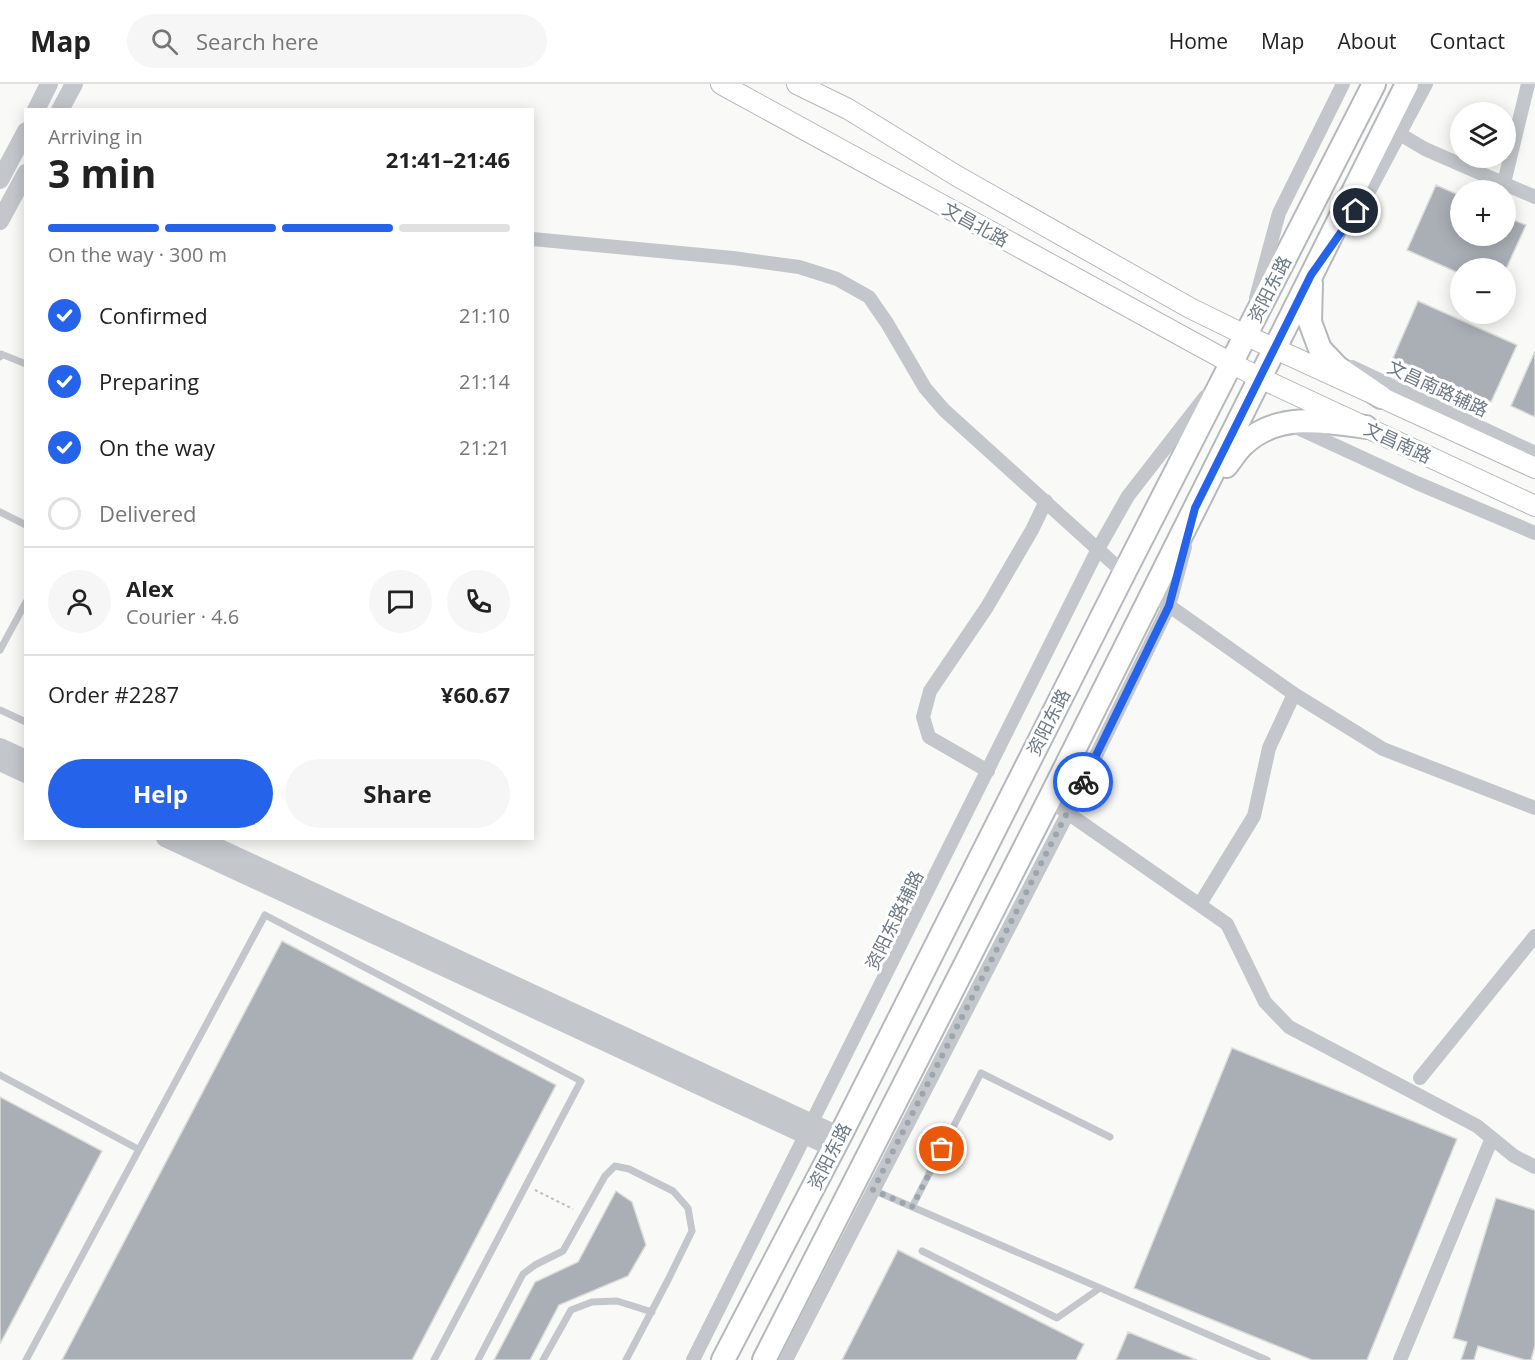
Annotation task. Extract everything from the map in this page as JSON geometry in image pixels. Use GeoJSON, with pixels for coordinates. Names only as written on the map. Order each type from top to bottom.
{"type":"FeatureCollection","features":[{"type":"Feature","properties":{"kind":"main road","name":"文昌北路"},"geometry":{"type":"LineString","coordinates":[[721,84],[1260,378]]}},
{"type":"Feature","properties":{"kind":"main road","name":"文昌南路"},"geometry":{"type":"LineString","coordinates":[[797,84],[848,110],[957,176],[1190,308],[1535,468]]}},
{"type":"Feature","properties":{"kind":"main road","name":"资阳东路"},"geometry":{"type":"LineString","coordinates":[[723,1360],[1374,84]]}},
{"type":"Feature","properties":{"kind":"main road","name":"资阳东路"},"geometry":{"type":"LineString","coordinates":[[764,1360],[864,1186],[1050,800],[1161,600],[1195,508],[1311,275],[1393,130],[1407,84]]}},
{"type":"Feature","properties":{"kind":"main road"},"geometry":{"type":"LineString","coordinates":[[1311,275],[1310,322],[1320,349],[1337,367],[1381,397]]}},
{"type":"Feature","properties":{"kind":"main road","name":"文昌南路"},"geometry":{"type":"LineString","coordinates":[[1260,378],[1535,506]]}},
{"type":"Feature","properties":{"kind":"main road"},"geometry":{"type":"LineString","coordinates":[[1195,508],[1244,444],[1265,429],[1292,421],[1327,421],[1366,427]]}},
{"type":"Feature","properties":{"kind":"street"},"geometry":{"type":"LineString","coordinates":[[37,108],[49,84]]}},
{"type":"Feature","properties":{"kind":"street"},"geometry":{"type":"LineString","coordinates":[[61,108],[74,84]]}},
{"type":"Feature","properties":{"kind":"street"},"geometry":{"type":"LineString","coordinates":[[1245,335],[1279,213],[1343,84]]}},
{"type":"Feature","properties":{"kind":"street"},"geometry":{"type":"LineString","coordinates":[[1426,84],[1393,130],[1425,149],[1497,180]]}},
{"type":"Feature","properties":{"kind":"street"},"geometry":{"type":"LineString","coordinates":[[1505,180],[1528,84]]}},
{"type":"Feature","properties":{"kind":"street"},"geometry":{"type":"LineString","coordinates":[[0,180],[6,156],[24,134]]}},
{"type":"Feature","properties":{"kind":"street"},"geometry":{"type":"LineString","coordinates":[[0,221],[24,177]]}},
{"type":"Feature","properties":{"kind":"street"},"geometry":{"type":"LineString","coordinates":[[1516,188],[1535,196]]}},
{"type":"Feature","properties":{"kind":"street"},"geometry":{"type":"LineString","coordinates":[[534,239],[733,258],[799,267],[837,279],[870,297],[925,388],[944,410],[1124,573]]}},
{"type":"Feature","properties":{"kind":"street","name":"文昌南路辅路"},"geometry":{"type":"LineString","coordinates":[[1326,355],[1535,453]]}},
{"type":"Feature","properties":{"kind":"street","name":"资阳东路辅路"},"geometry":{"type":"LineString","coordinates":[[693,1360],[1098,549],[1128,496],[1231,363]]}},
{"type":"Feature","properties":{"kind":"street"},"geometry":{"type":"LineString","coordinates":[[1287,423],[1418,483],[1535,532]]}},
{"type":"Feature","properties":{"kind":"street"},"geometry":{"type":"LineString","coordinates":[[988,771],[929,737],[923,717],[930,690],[987,607],[1032,530],[1046,501]]}},
{"type":"Feature","properties":{"kind":"street"},"geometry":{"type":"LineString","coordinates":[[786,1360],[864,1186],[1068,813],[1161,600],[1294,694],[1383,749],[1535,808]]}},
{"type":"Feature","properties":{"kind":"street"},"geometry":{"type":"LineString","coordinates":[[1200,904],[1254,816],[1269,748],[1294,694]]}},
{"type":"Feature","properties":{"kind":"street"},"geometry":{"type":"LineString","coordinates":[[0,747],[24,758]]}},
{"type":"Feature","properties":{"kind":"street"},"geometry":{"type":"LineString","coordinates":[[0,762],[24,773]]}},
{"type":"Feature","properties":{"kind":"street"},"geometry":{"type":"LineString","coordinates":[[1050,800],[1227,924],[1265,1002],[1289,1027],[1477,1126],[1514,1156],[1535,1167]]}},
{"type":"Feature","properties":{"kind":"street"},"geometry":{"type":"LineString","coordinates":[[169,840],[810,1129]]}},
{"type":"Feature","properties":{"kind":"street"},"geometry":{"type":"LineString","coordinates":[[202,840],[836,1142]]}},
{"type":"Feature","properties":{"kind":"street"},"geometry":{"type":"LineString","coordinates":[[1420,1078],[1535,936]]}},
{"type":"Feature","properties":{"kind":"street"},"geometry":{"type":"LineString","coordinates":[[1400,1360],[1492,1138]]}},
{"type":"Feature","properties":{"kind":"lane"},"geometry":{"type":"LineString","coordinates":[[0,357],[1,354],[24,363]]}},
{"type":"Feature","properties":{"kind":"lane"},"geometry":{"type":"LineString","coordinates":[[0,512],[24,524]]}},
{"type":"Feature","properties":{"kind":"lane"},"geometry":{"type":"LineString","coordinates":[[0,650],[24,606]]}},
{"type":"Feature","properties":{"kind":"lane"},"geometry":{"type":"LineString","coordinates":[[0,710],[24,721]]}},
{"type":"Feature","properties":{"kind":"lane"},"geometry":{"type":"LineString","coordinates":[[26,1360],[265,915],[581,1081],[434,1360]]}},
{"type":"Feature","properties":{"kind":"lane"},"geometry":{"type":"LineString","coordinates":[[912,1207],[981,1073],[1110,1137]]}},
{"type":"Feature","properties":{"kind":"lane"},"geometry":{"type":"LineString","coordinates":[[0,1075],[138,1149]]}},
{"type":"Feature","properties":{"kind":"lane"},"geometry":{"type":"LineString","coordinates":[[477,1360],[523,1274],[535,1265],[563,1251],[605,1176],[615,1166],[630,1169],[673,1191],[688,1208],[692,1231],[626,1360]]}},
{"type":"Feature","properties":{"kind":"lane"},"geometry":{"type":"LineString","coordinates":[[864,1186],[1267,1360]]}},
{"type":"Feature","properties":{"kind":"lane"},"geometry":{"type":"LineString","coordinates":[[922,1251],[1057,1318],[1100,1288]]}},
{"type":"Feature","properties":{"kind":"lane"},"geometry":{"type":"LineString","coordinates":[[543,1360],[571,1310],[592,1302],[617,1300],[652,1312]]}},
{"type":"Feature","properties":{"kind":"path"},"geometry":{"type":"LineString","coordinates":[[526,1185],[584,1215]]}},
{"type":"Feature","properties":{"kind":"building"},"geometry":{"type":"Polygon","coordinates":[[[1436,185],[1450,191],[1450,246],[1516,246],[1516,221],[1526,225],[1511,258],[1450,258],[1450,269],[1407,250],[1436,185]]]}},
{"type":"Feature","properties":{"kind":"building"},"geometry":{"type":"Polygon","coordinates":[[[1418,301],[1450,315],[1450,324],[1470,324],[1517,345],[1491,402],[1393,358],[1418,301]]]}},
{"type":"Feature","properties":{"kind":"building"},"geometry":{"type":"Polygon","coordinates":[[[1535,351],[1535,417],[1511,406],[1535,351]]]}},
{"type":"Feature","properties":{"kind":"building"},"geometry":{"type":"Polygon","coordinates":[[[282,941],[556,1085],[412,1360],[62,1360],[282,941]]]}},
{"type":"Feature","properties":{"kind":"building"},"geometry":{"type":"Polygon","coordinates":[[[1232,1048],[1457,1139],[1367,1360],[1312,1360],[1134,1288],[1232,1048]]]}},
{"type":"Feature","properties":{"kind":"building"},"geometry":{"type":"Polygon","coordinates":[[[0,1097],[102,1151],[0,1344],[0,1097]]]}},
{"type":"Feature","properties":{"kind":"building"},"geometry":{"type":"Polygon","coordinates":[[[616,1191],[632,1202],[646,1245],[628,1276],[559,1305],[530,1360],[494,1360],[535,1282],[578,1262],[616,1191]]]}},
{"type":"Feature","properties":{"kind":"building"},"geometry":{"type":"Polygon","coordinates":[[[1496,1198],[1535,1210],[1535,1346],[1531,1360],[1478,1346],[1474,1360],[1461,1360],[1467,1342],[1453,1338],[1496,1198]]]}},
{"type":"Feature","properties":{"kind":"building"},"geometry":{"type":"Polygon","coordinates":[[[898,1250],[1084,1344],[1076,1360],[842,1360],[898,1250]]]}},
{"type":"Feature","properties":{"kind":"building"},"geometry":{"type":"Polygon","coordinates":[[[1128,1332],[1197,1360],[1116,1360],[1128,1332]]]}},
{"type":"Feature","properties":{"kind":"way so far"},"geometry":{"type":"LineString","coordinates":[[942,1149],[912,1207],[873,1190],[1083,782]]}},
{"type":"Feature","properties":{"kind":"route"},"geometry":{"type":"LineString","coordinates":[[1083,782],[1169,606],[1195,508],[1311,275],[1356,211]]}}]}
